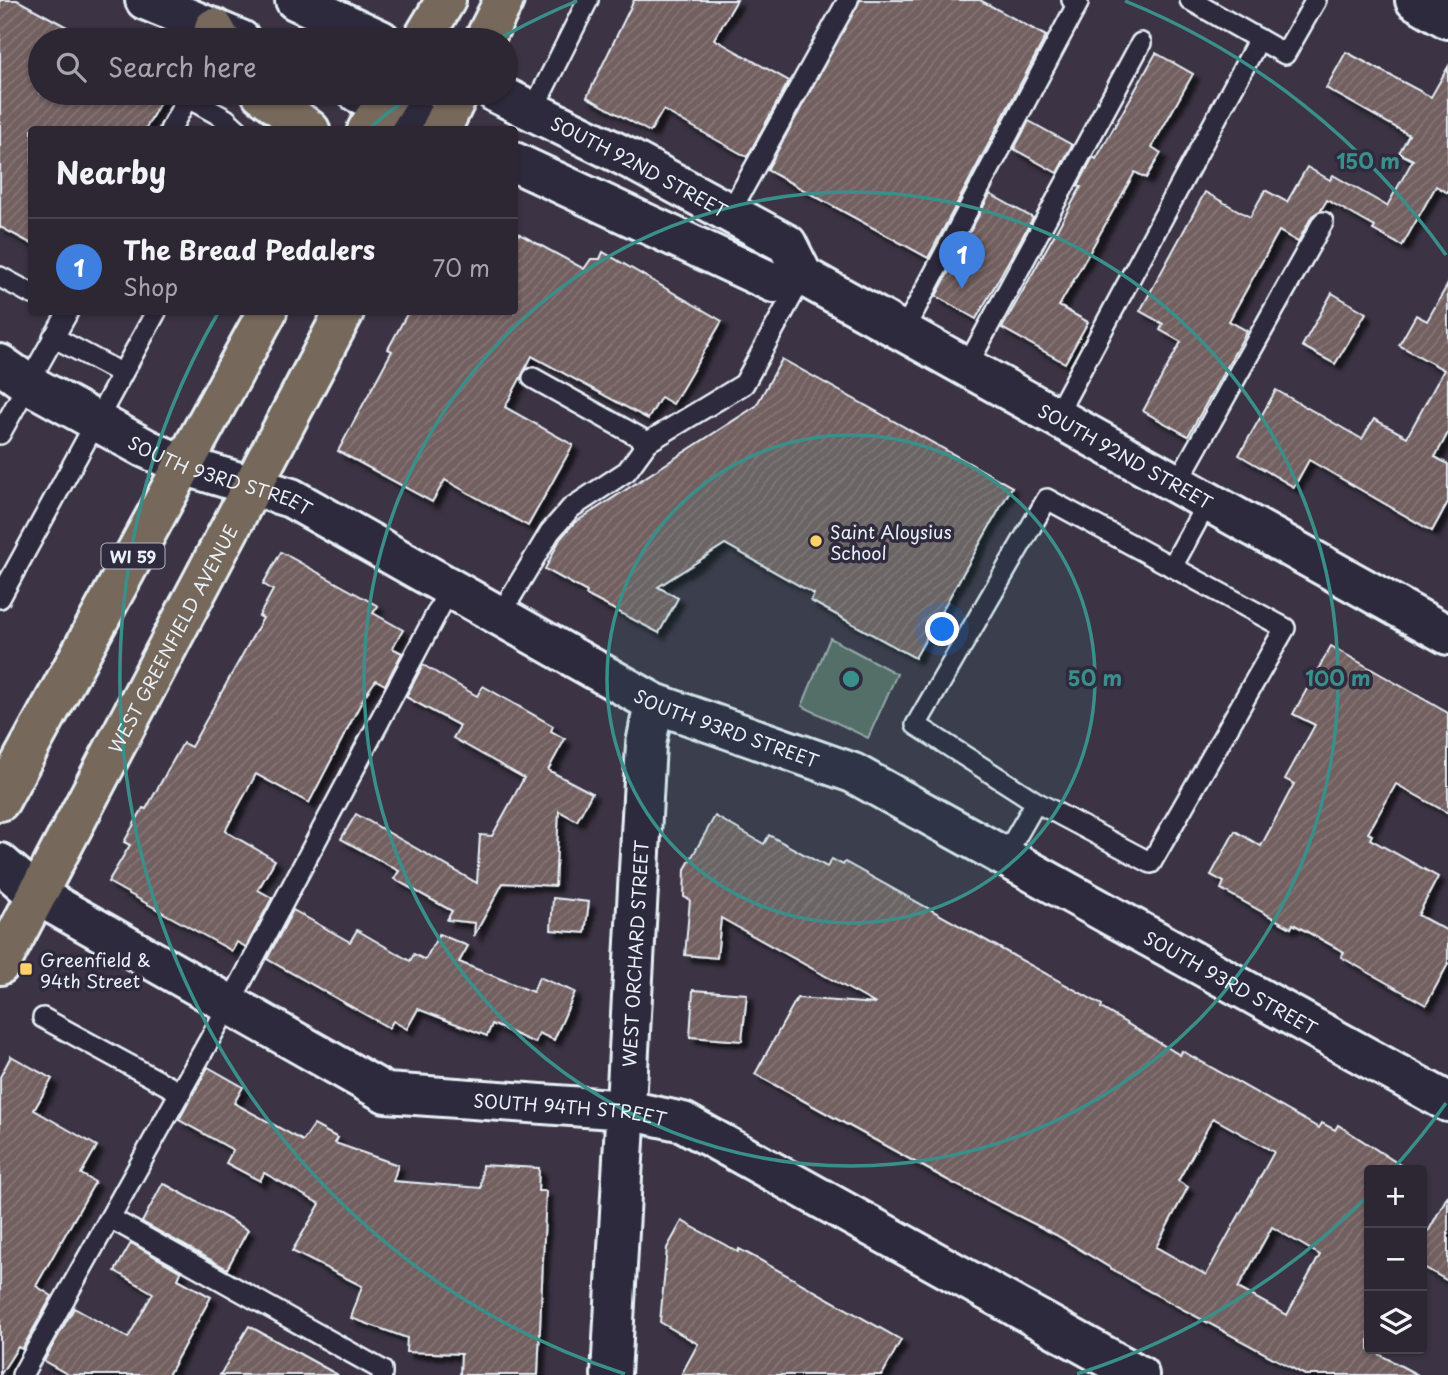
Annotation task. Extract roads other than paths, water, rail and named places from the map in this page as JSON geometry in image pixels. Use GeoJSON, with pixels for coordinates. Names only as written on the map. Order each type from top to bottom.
{"type":"FeatureCollection","features":[{"type":"Feature","properties":{"kind":"main road"},"geometry":{"type":"LineString","coordinates":[[429,28],[446,0]]}},
{"type":"Feature","properties":{"kind":"main road"},"geometry":{"type":"LineString","coordinates":[[490,28],[504,0]]}},
{"type":"Feature","properties":{"kind":"main road"},"geometry":{"type":"LineString","coordinates":[[277,105],[305,126]]}},
{"type":"Feature","properties":{"kind":"main road"},"geometry":{"type":"LineString","coordinates":[[443,126],[453,105]]}},
{"type":"Feature","properties":{"kind":"main road","name":"WI 59"},"geometry":{"type":"LineString","coordinates":[[0,801],[265,315]]}},
{"type":"Feature","properties":{"kind":"main road","name":"WEST GREENFIELD AVENUE"},"geometry":{"type":"LineString","coordinates":[[0,965],[342,315]]}},
{"type":"Feature","properties":{"kind":"street"},"geometry":{"type":"LineString","coordinates":[[145,0],[203,28]]}},
{"type":"Feature","properties":{"kind":"street"},"geometry":{"type":"LineString","coordinates":[[295,0],[355,28]]}},
{"type":"Feature","properties":{"kind":"street"},"geometry":{"type":"LineString","coordinates":[[1415,0],[1448,19]]}},
{"type":"Feature","properties":{"kind":"street","name":"SOUTH 92ND STREET"},"geometry":{"type":"LineString","coordinates":[[518,103],[787,244],[803,276],[1448,635]]}},
{"type":"Feature","properties":{"kind":"street"},"geometry":{"type":"LineString","coordinates":[[375,105],[434,126]]}},
{"type":"Feature","properties":{"kind":"street"},"geometry":{"type":"LineString","coordinates":[[518,164],[774,283],[803,276]]}},
{"type":"Feature","properties":{"kind":"street","name":"SOUTH 93RD STREET"},"geometry":{"type":"LineString","coordinates":[[14,374],[94,422],[183,464],[254,484],[291,498],[654,703],[853,773],[1448,1102]]}},
{"type":"Feature","properties":{"kind":"street","name":"WEST ORCHARD STREET"},"geometry":{"type":"LineString","coordinates":[[611,1375],[646,744],[654,703]]}},
{"type":"Feature","properties":{"kind":"street","name":"SOUTH 94TH STREET"},"geometry":{"type":"LineString","coordinates":[[0,863],[37,895],[386,1093],[627,1110],[683,1122],[1139,1375]]}},
{"type":"Feature","properties":{"kind":"lane"},"geometry":{"type":"LineString","coordinates":[[533,110],[588,0]]}},
{"type":"Feature","properties":{"kind":"lane"},"geometry":{"type":"LineString","coordinates":[[730,212],[848,0]]}},
{"type":"Feature","properties":{"kind":"lane"},"geometry":{"type":"LineString","coordinates":[[1190,0],[1285,54],[1316,0]]}},
{"type":"Feature","properties":{"kind":"lane"},"geometry":{"type":"LineString","coordinates":[[904,330],[1075,2]]}},
{"type":"Feature","properties":{"kind":"lane"},"geometry":{"type":"LineString","coordinates":[[1056,416],[1259,39]]}},
{"type":"Feature","properties":{"kind":"lane"},"geometry":{"type":"LineString","coordinates":[[967,366],[1141,43]]}},
{"type":"Feature","properties":{"kind":"lane"},"geometry":{"type":"LineString","coordinates":[[172,126],[184,105]]}},
{"type":"Feature","properties":{"kind":"lane"},"geometry":{"type":"LineString","coordinates":[[203,105],[234,126]]}},
{"type":"Feature","properties":{"kind":"lane"},"geometry":{"type":"LineString","coordinates":[[1172,567],[1192,492],[1323,222]]}},
{"type":"Feature","properties":{"kind":"lane"},"geometry":{"type":"LineString","coordinates":[[500,615],[550,532],[571,508],[628,471],[648,442],[744,384],[803,276]]}},
{"type":"Feature","properties":{"kind":"lane"},"geometry":{"type":"LineString","coordinates":[[0,277],[28,292]]}},
{"type":"Feature","properties":{"kind":"lane"},"geometry":{"type":"LineString","coordinates":[[0,434],[14,374],[54,337],[65,315]]}},
{"type":"Feature","properties":{"kind":"lane"},"geometry":{"type":"LineString","coordinates":[[0,598],[154,315]]}},
{"type":"Feature","properties":{"kind":"lane"},"geometry":{"type":"LineString","coordinates":[[54,337],[121,373]]}},
{"type":"Feature","properties":{"kind":"lane"},"geometry":{"type":"LineString","coordinates":[[533,378],[648,442]]}},
{"type":"Feature","properties":{"kind":"lane"},"geometry":{"type":"LineString","coordinates":[[1047,499],[1285,628],[1151,863],[1036,802],[916,724],[1047,499]]}},
{"type":"Feature","properties":{"kind":"lane"},"geometry":{"type":"LineString","coordinates":[[22,1375],[112,1219],[230,1003],[450,588]]}},
{"type":"Feature","properties":{"kind":"lane"},"geometry":{"type":"LineString","coordinates":[[1005,856],[1036,802]]}},
{"type":"Feature","properties":{"kind":"lane"},"geometry":{"type":"LineString","coordinates":[[43,1017],[181,1093]]}},
{"type":"Feature","properties":{"kind":"lane"},"geometry":{"type":"LineString","coordinates":[[112,1219],[382,1370],[382,1375]]}},
{"type":"Feature","properties":{"kind":"place","name":"The Bread Pedalers"},"geometry":{"type":"Point","coordinates":[962,289]}},
{"type":"Feature","properties":{"kind":"place","name":"Saint Aloysius School"},"geometry":{"type":"Point","coordinates":[816,541]}},
{"type":"Feature","properties":{"kind":"place","name":"Greenfield & 94th Street"},"geometry":{"type":"Point","coordinates":[26,969]}}]}
